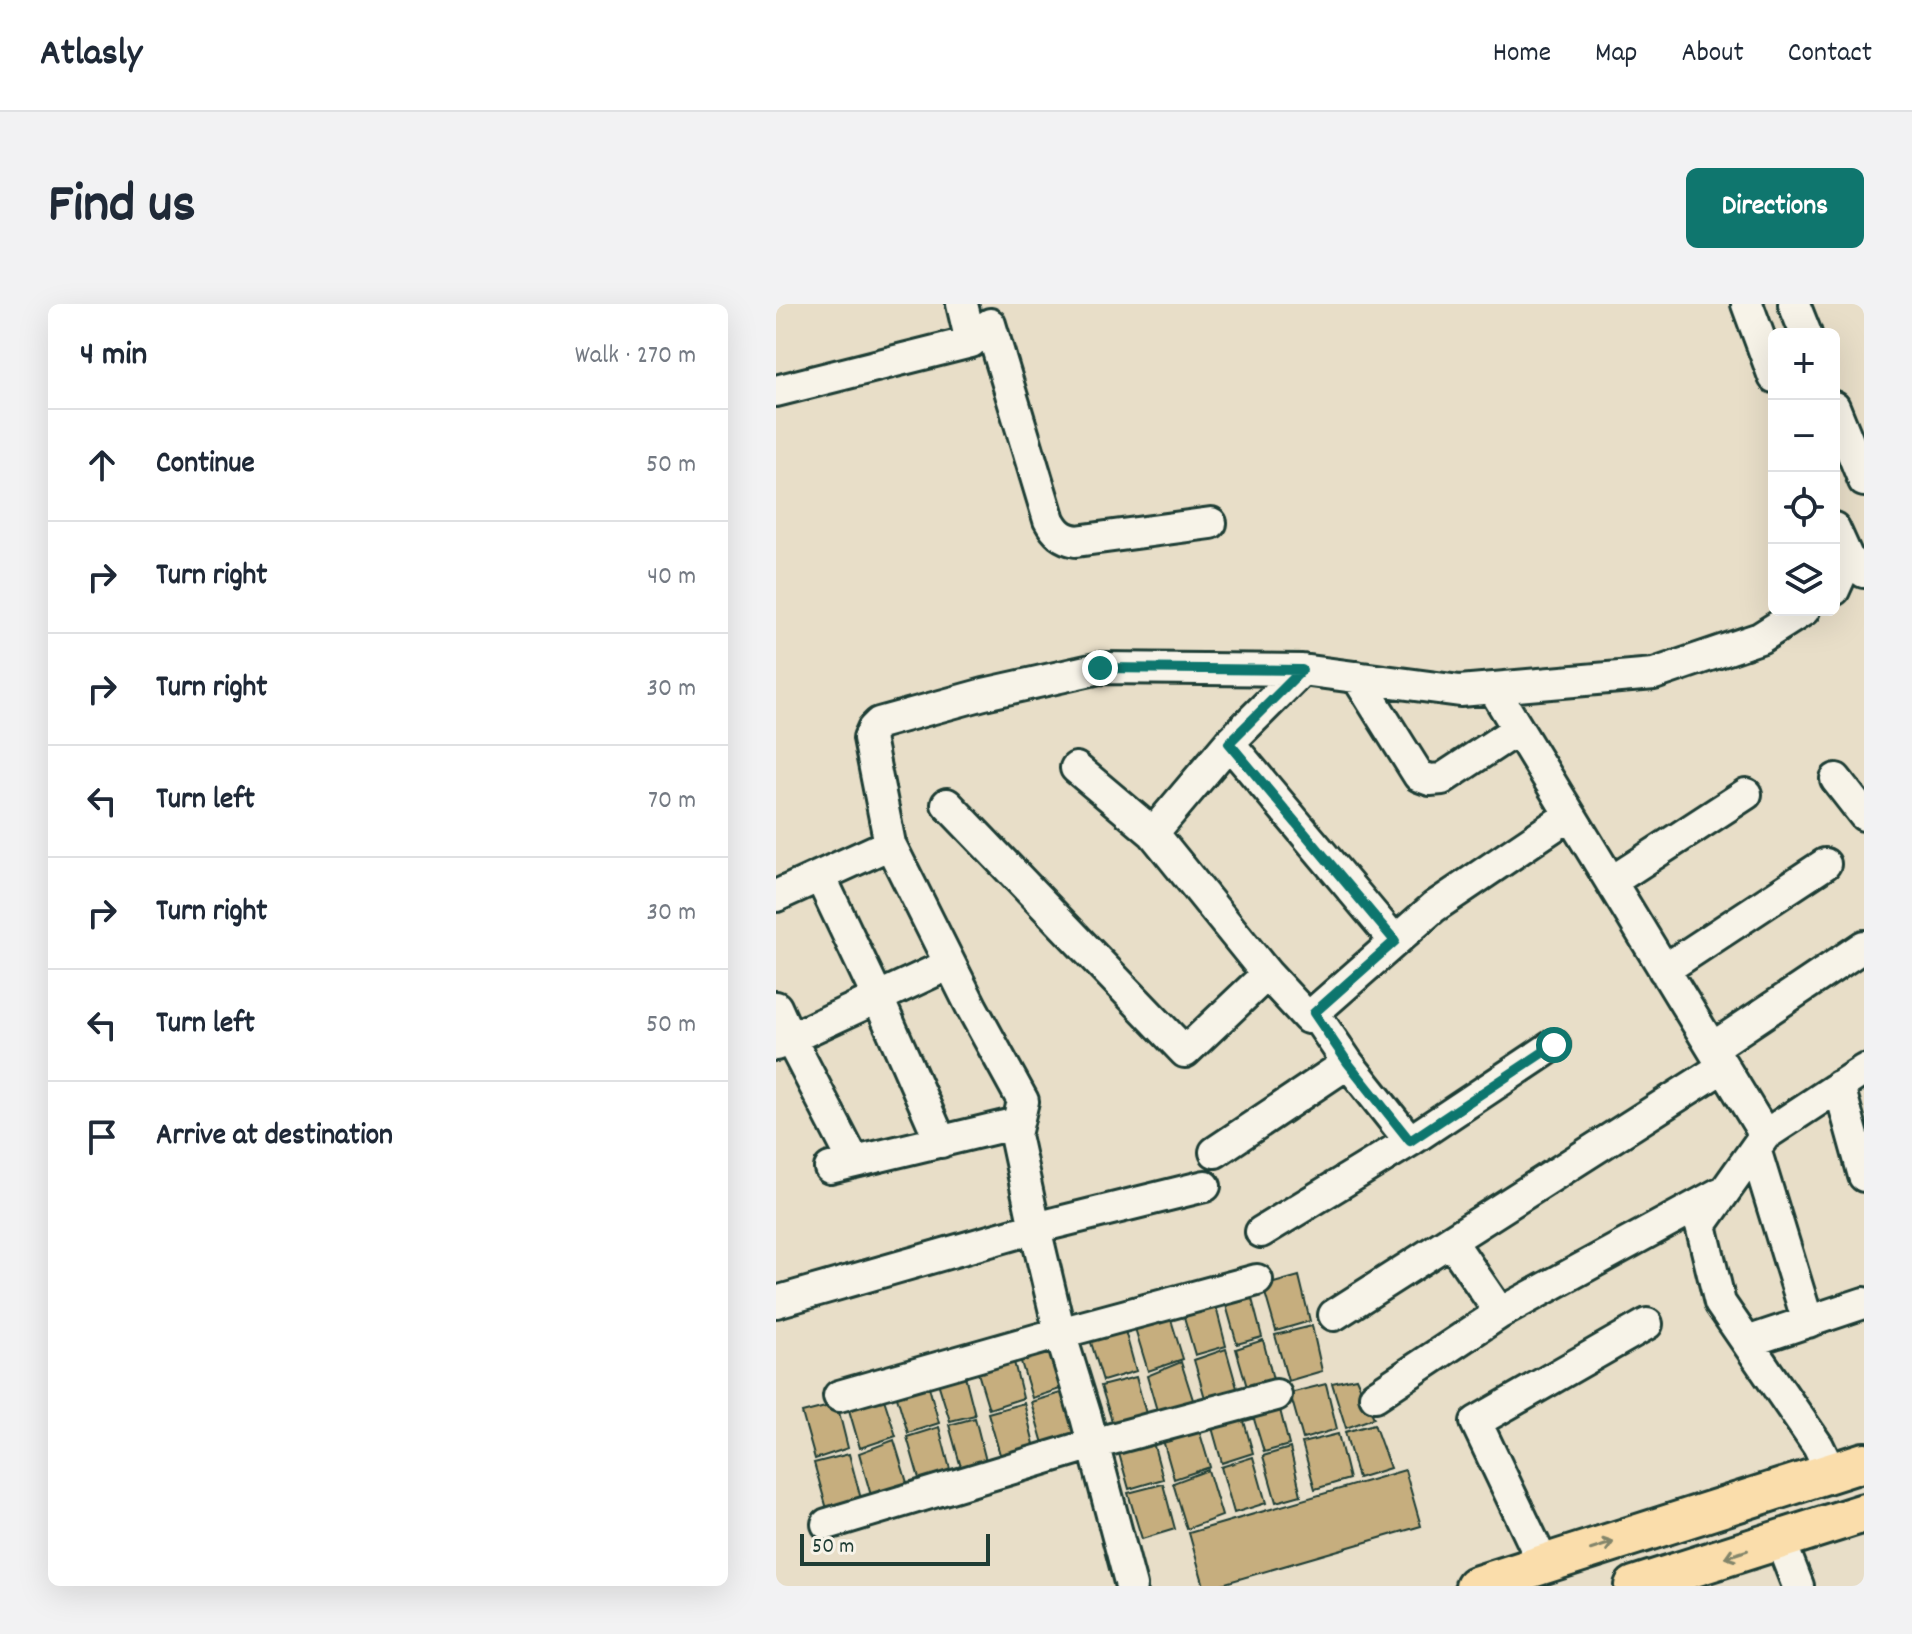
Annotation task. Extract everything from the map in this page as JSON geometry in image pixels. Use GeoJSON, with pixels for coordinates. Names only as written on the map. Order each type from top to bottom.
{"type":"FeatureCollection","features":[{"type":"Feature","properties":{"kind":"main road"},"geometry":{"type":"LineString","coordinates":[[1475,1586],[1848,1468]]}},
{"type":"Feature","properties":{"kind":"main road"},"geometry":{"type":"LineString","coordinates":[[1634,1586],[1864,1513]]}},
{"type":"Feature","properties":{"kind":"street"},"geometry":{"type":"LineString","coordinates":[[962,304],[990,323],[1049,520],[1064,538],[1076,541],[1211,523]]}},
{"type":"Feature","properties":{"kind":"street"},"geometry":{"type":"LineString","coordinates":[[1747,304],[1768,361]]}},
{"type":"Feature","properties":{"kind":"street"},"geometry":{"type":"LineString","coordinates":[[1794,304],[1804,328]]}},
{"type":"Feature","properties":{"kind":"street"},"geometry":{"type":"LineString","coordinates":[[776,391],[990,323]]}},
{"type":"Feature","properties":{"kind":"street"},"geometry":{"type":"LineString","coordinates":[[1840,422],[1864,481]]}},
{"type":"Feature","properties":{"kind":"street"},"geometry":{"type":"LineString","coordinates":[[1840,538],[1856,566],[1840,583]]}},
{"type":"Feature","properties":{"kind":"street"},"geometry":{"type":"LineString","coordinates":[[1131,1586],[1060,1333],[1035,1228],[1015,1135],[1023,1101],[890,844],[869,738],[873,729],[879,723],[984,694],[1100,668],[1302,670],[1460,691],[1654,674],[1760,638],[1795,616]]}},
{"type":"Feature","properties":{"kind":"street"},"geometry":{"type":"LineString","coordinates":[[1153,833],[1229,743],[1302,670]]}},
{"type":"Feature","properties":{"kind":"street"},"geometry":{"type":"LineString","coordinates":[[1357,677],[1419,776],[1430,780],[1442,779],[1518,729]]}},
{"type":"Feature","properties":{"kind":"street"},"geometry":{"type":"LineString","coordinates":[[1493,688],[1717,1058],[1760,1142],[1808,1322]]}},
{"type":"Feature","properties":{"kind":"street"},"geometry":{"type":"LineString","coordinates":[[1229,743],[1395,941]]}},
{"type":"Feature","properties":{"kind":"street"},"geometry":{"type":"LineString","coordinates":[[1076,768],[1153,833],[1267,974],[1308,1018],[1434,907],[1570,815]]}},
{"type":"Feature","properties":{"kind":"street"},"geometry":{"type":"LineString","coordinates":[[1836,779],[1864,815]]}},
{"type":"Feature","properties":{"kind":"street"},"geometry":{"type":"LineString","coordinates":[[1611,882],[1746,794]]}},
{"type":"Feature","properties":{"kind":"street"},"geometry":{"type":"LineString","coordinates":[[947,804],[1185,1052],[1267,974]]}},
{"type":"Feature","properties":{"kind":"street"},"geometry":{"type":"LineString","coordinates":[[776,896],[890,844]]}},
{"type":"Feature","properties":{"kind":"street"},"geometry":{"type":"LineString","coordinates":[[1664,970],[1825,864]]}},
{"type":"Feature","properties":{"kind":"street"},"geometry":{"type":"LineString","coordinates":[[820,876],[941,1142]]}},
{"type":"Feature","properties":{"kind":"street"},"geometry":{"type":"LineString","coordinates":[[1334,1315],[1451,1241],[1717,1058],[1864,946]]}},
{"type":"Feature","properties":{"kind":"street"},"geometry":{"type":"LineString","coordinates":[[783,1042],[950,964]]}},
{"type":"Feature","properties":{"kind":"street"},"geometry":{"type":"LineString","coordinates":[[776,1007],[783,1042],[842,1165],[1017,1123]]}},
{"type":"Feature","properties":{"kind":"street"},"geometry":{"type":"LineString","coordinates":[[1314,1013],[1348,1063],[1410,1141]]}},
{"type":"Feature","properties":{"kind":"street"},"geometry":{"type":"LineString","coordinates":[[1261,1232],[1410,1141],[1554,1045]]}},
{"type":"Feature","properties":{"kind":"street"},"geometry":{"type":"LineString","coordinates":[[1215,1152],[1348,1063]]}},
{"type":"Feature","properties":{"kind":"street"},"geometry":{"type":"LineString","coordinates":[[1848,1468],[1818,1446],[1720,1303],[1701,1225],[1760,1142],[1864,1070]]}},
{"type":"Feature","properties":{"kind":"street"},"geometry":{"type":"LineString","coordinates":[[1839,1086],[1864,1176]]}},
{"type":"Feature","properties":{"kind":"street"},"geometry":{"type":"LineString","coordinates":[[776,1302],[1035,1228],[1205,1186]]}},
{"type":"Feature","properties":{"kind":"street"},"geometry":{"type":"LineString","coordinates":[[1375,1396],[1500,1313],[1726,1190]]}},
{"type":"Feature","properties":{"kind":"street"},"geometry":{"type":"LineString","coordinates":[[1451,1241],[1500,1313]]}},
{"type":"Feature","properties":{"kind":"street"},"geometry":{"type":"LineString","coordinates":[[839,1396],[1257,1280]]}},
{"type":"Feature","properties":{"kind":"street"},"geometry":{"type":"LineString","coordinates":[[1747,1342],[1864,1303]]}},
{"type":"Feature","properties":{"kind":"street"},"geometry":{"type":"LineString","coordinates":[[1544,1565],[1476,1422],[1647,1324]]}},
{"type":"Feature","properties":{"kind":"street"},"geometry":{"type":"LineString","coordinates":[[827,1524],[1093,1444],[1276,1395]]}},
{"type":"Feature","properties":{"kind":"street"},"geometry":{"type":"LineString","coordinates":[[1780,1540],[1798,1586]]}},
{"type":"Feature","properties":{"kind":"building"},"geometry":{"type":"Polygon","coordinates":[[[1299,1276],[1310,1321],[1276,1331],[1263,1286],[1299,1276]]]}},
{"type":"Feature","properties":{"kind":"building"},"geometry":{"type":"Polygon","coordinates":[[[1250,1291],[1262,1337],[1237,1344],[1224,1298],[1250,1291]]]}},
{"type":"Feature","properties":{"kind":"building"},"geometry":{"type":"Polygon","coordinates":[[[1214,1299],[1226,1346],[1195,1355],[1182,1310],[1214,1299]]]}},
{"type":"Feature","properties":{"kind":"building"},"geometry":{"type":"Polygon","coordinates":[[[1169,1313],[1183,1359],[1148,1371],[1134,1325],[1169,1313]]]}},
{"type":"Feature","properties":{"kind":"building"},"geometry":{"type":"Polygon","coordinates":[[[1312,1326],[1322,1371],[1288,1381],[1275,1335],[1312,1326]]]}},
{"type":"Feature","properties":{"kind":"building"},"geometry":{"type":"Polygon","coordinates":[[[1124,1327],[1136,1371],[1103,1381],[1089,1336],[1124,1327]]]}},
{"type":"Feature","properties":{"kind":"building"},"geometry":{"type":"Polygon","coordinates":[[[1263,1340],[1275,1387],[1249,1394],[1236,1349],[1263,1340]]]}},
{"type":"Feature","properties":{"kind":"building"},"geometry":{"type":"Polygon","coordinates":[[[1054,1341],[1069,1386],[1032,1398],[1018,1352],[1054,1341]]]}},
{"type":"Feature","properties":{"kind":"building"},"geometry":{"type":"Polygon","coordinates":[[[1226,1349],[1239,1395],[1207,1405],[1194,1360],[1226,1349]]]}},
{"type":"Feature","properties":{"kind":"building"},"geometry":{"type":"Polygon","coordinates":[[[1012,1354],[1023,1398],[989,1409],[975,1363],[1012,1354]]]}},
{"type":"Feature","properties":{"kind":"building"},"geometry":{"type":"Polygon","coordinates":[[[1181,1362],[1196,1409],[1160,1421],[1147,1376],[1181,1362]]]}},
{"type":"Feature","properties":{"kind":"building"},"geometry":{"type":"Polygon","coordinates":[[[963,1368],[975,1415],[950,1421],[936,1376],[963,1368]]]}},
{"type":"Feature","properties":{"kind":"building"},"geometry":{"type":"Polygon","coordinates":[[[926,1376],[939,1423],[908,1433],[894,1387],[926,1376]]]}},
{"type":"Feature","properties":{"kind":"building"},"geometry":{"type":"Polygon","coordinates":[[[1136,1377],[1148,1421],[1115,1431],[1101,1386],[1136,1377]]]}},
{"type":"Feature","properties":{"kind":"building"},"geometry":{"type":"Polygon","coordinates":[[[1356,1378],[1374,1418],[1346,1428],[1332,1383],[1356,1378]]]}},
{"type":"Feature","properties":{"kind":"building"},"geometry":{"type":"Polygon","coordinates":[[[1326,1384],[1337,1429],[1303,1439],[1290,1393],[1326,1384]]]}},
{"type":"Feature","properties":{"kind":"building"},"geometry":{"type":"Polygon","coordinates":[[[881,1390],[896,1436],[860,1448],[847,1403],[881,1390]]]}},
{"type":"Feature","properties":{"kind":"building"},"geometry":{"type":"Polygon","coordinates":[[[1067,1391],[1081,1436],[1044,1447],[1031,1402],[1067,1391]]]}},
{"type":"Feature","properties":{"kind":"building"},"geometry":{"type":"Polygon","coordinates":[[[1277,1398],[1289,1445],[1264,1452],[1250,1406],[1277,1398]]]}},
{"type":"Feature","properties":{"kind":"building"},"geometry":{"type":"Polygon","coordinates":[[[1024,1403],[1035,1448],[1001,1458],[988,1413],[1024,1403]]]}},
{"type":"Feature","properties":{"kind":"building"},"geometry":{"type":"Polygon","coordinates":[[[837,1404],[848,1448],[815,1459],[802,1413],[837,1404]]]}},
{"type":"Feature","properties":{"kind":"building"},"geometry":{"type":"Polygon","coordinates":[[[1240,1407],[1253,1453],[1222,1463],[1209,1417],[1240,1407]]]}},
{"type":"Feature","properties":{"kind":"building"},"geometry":{"type":"Polygon","coordinates":[[[975,1418],[987,1465],[962,1471],[949,1425],[975,1418]]]}},
{"type":"Feature","properties":{"kind":"building"},"geometry":{"type":"Polygon","coordinates":[[[1196,1420],[1210,1467],[1174,1479],[1161,1433],[1196,1420]]]}},
{"type":"Feature","properties":{"kind":"building"},"geometry":{"type":"Polygon","coordinates":[[[1374,1424],[1390,1468],[1358,1478],[1345,1432],[1374,1424]]]}},
{"type":"Feature","properties":{"kind":"building"},"geometry":{"type":"Polygon","coordinates":[[[939,1427],[951,1473],[920,1482],[907,1437],[939,1427]]]}},
{"type":"Feature","properties":{"kind":"building"},"geometry":{"type":"Polygon","coordinates":[[[1338,1434],[1349,1479],[1315,1489],[1302,1443],[1338,1434]]]}},
{"type":"Feature","properties":{"kind":"building"},"geometry":{"type":"Polygon","coordinates":[[[1151,1435],[1163,1479],[1129,1489],[1116,1443],[1151,1435]]]}},
{"type":"Feature","properties":{"kind":"building"},"geometry":{"type":"Polygon","coordinates":[[[894,1440],[908,1486],[872,1499],[859,1453],[894,1440]]]}},
{"type":"Feature","properties":{"kind":"building"},"geometry":{"type":"Polygon","coordinates":[[[1290,1448],[1301,1495],[1276,1502],[1263,1456],[1290,1448]]]}},
{"type":"Feature","properties":{"kind":"building"},"geometry":{"type":"Polygon","coordinates":[[[849,1454],[861,1499],[827,1509],[814,1463],[849,1454]]]}},
{"type":"Feature","properties":{"kind":"building"},"geometry":{"type":"Polygon","coordinates":[[[1253,1457],[1266,1503],[1234,1513],[1221,1467],[1253,1457]]]}},
{"type":"Feature","properties":{"kind":"building"},"geometry":{"type":"Polygon","coordinates":[[[1208,1470],[1222,1516],[1187,1529],[1173,1483],[1208,1470]]]}},
{"type":"Feature","properties":{"kind":"building"},"geometry":{"type":"Polygon","coordinates":[[[1405,1470],[1421,1526],[1215,1586],[1204,1586],[1189,1533],[1405,1470]]]}},
{"type":"Feature","properties":{"kind":"building"},"geometry":{"type":"Polygon","coordinates":[[[1163,1484],[1175,1529],[1142,1539],[1128,1493],[1163,1484]]]}},
{"type":"Feature","properties":{"kind":"route"},"geometry":{"type":"LineString","coordinates":[[1100,668],[1302,670],[1229,743],[1395,941],[1314,1013],[1348,1063],[1410,1141],[1554,1045]]}}]}
